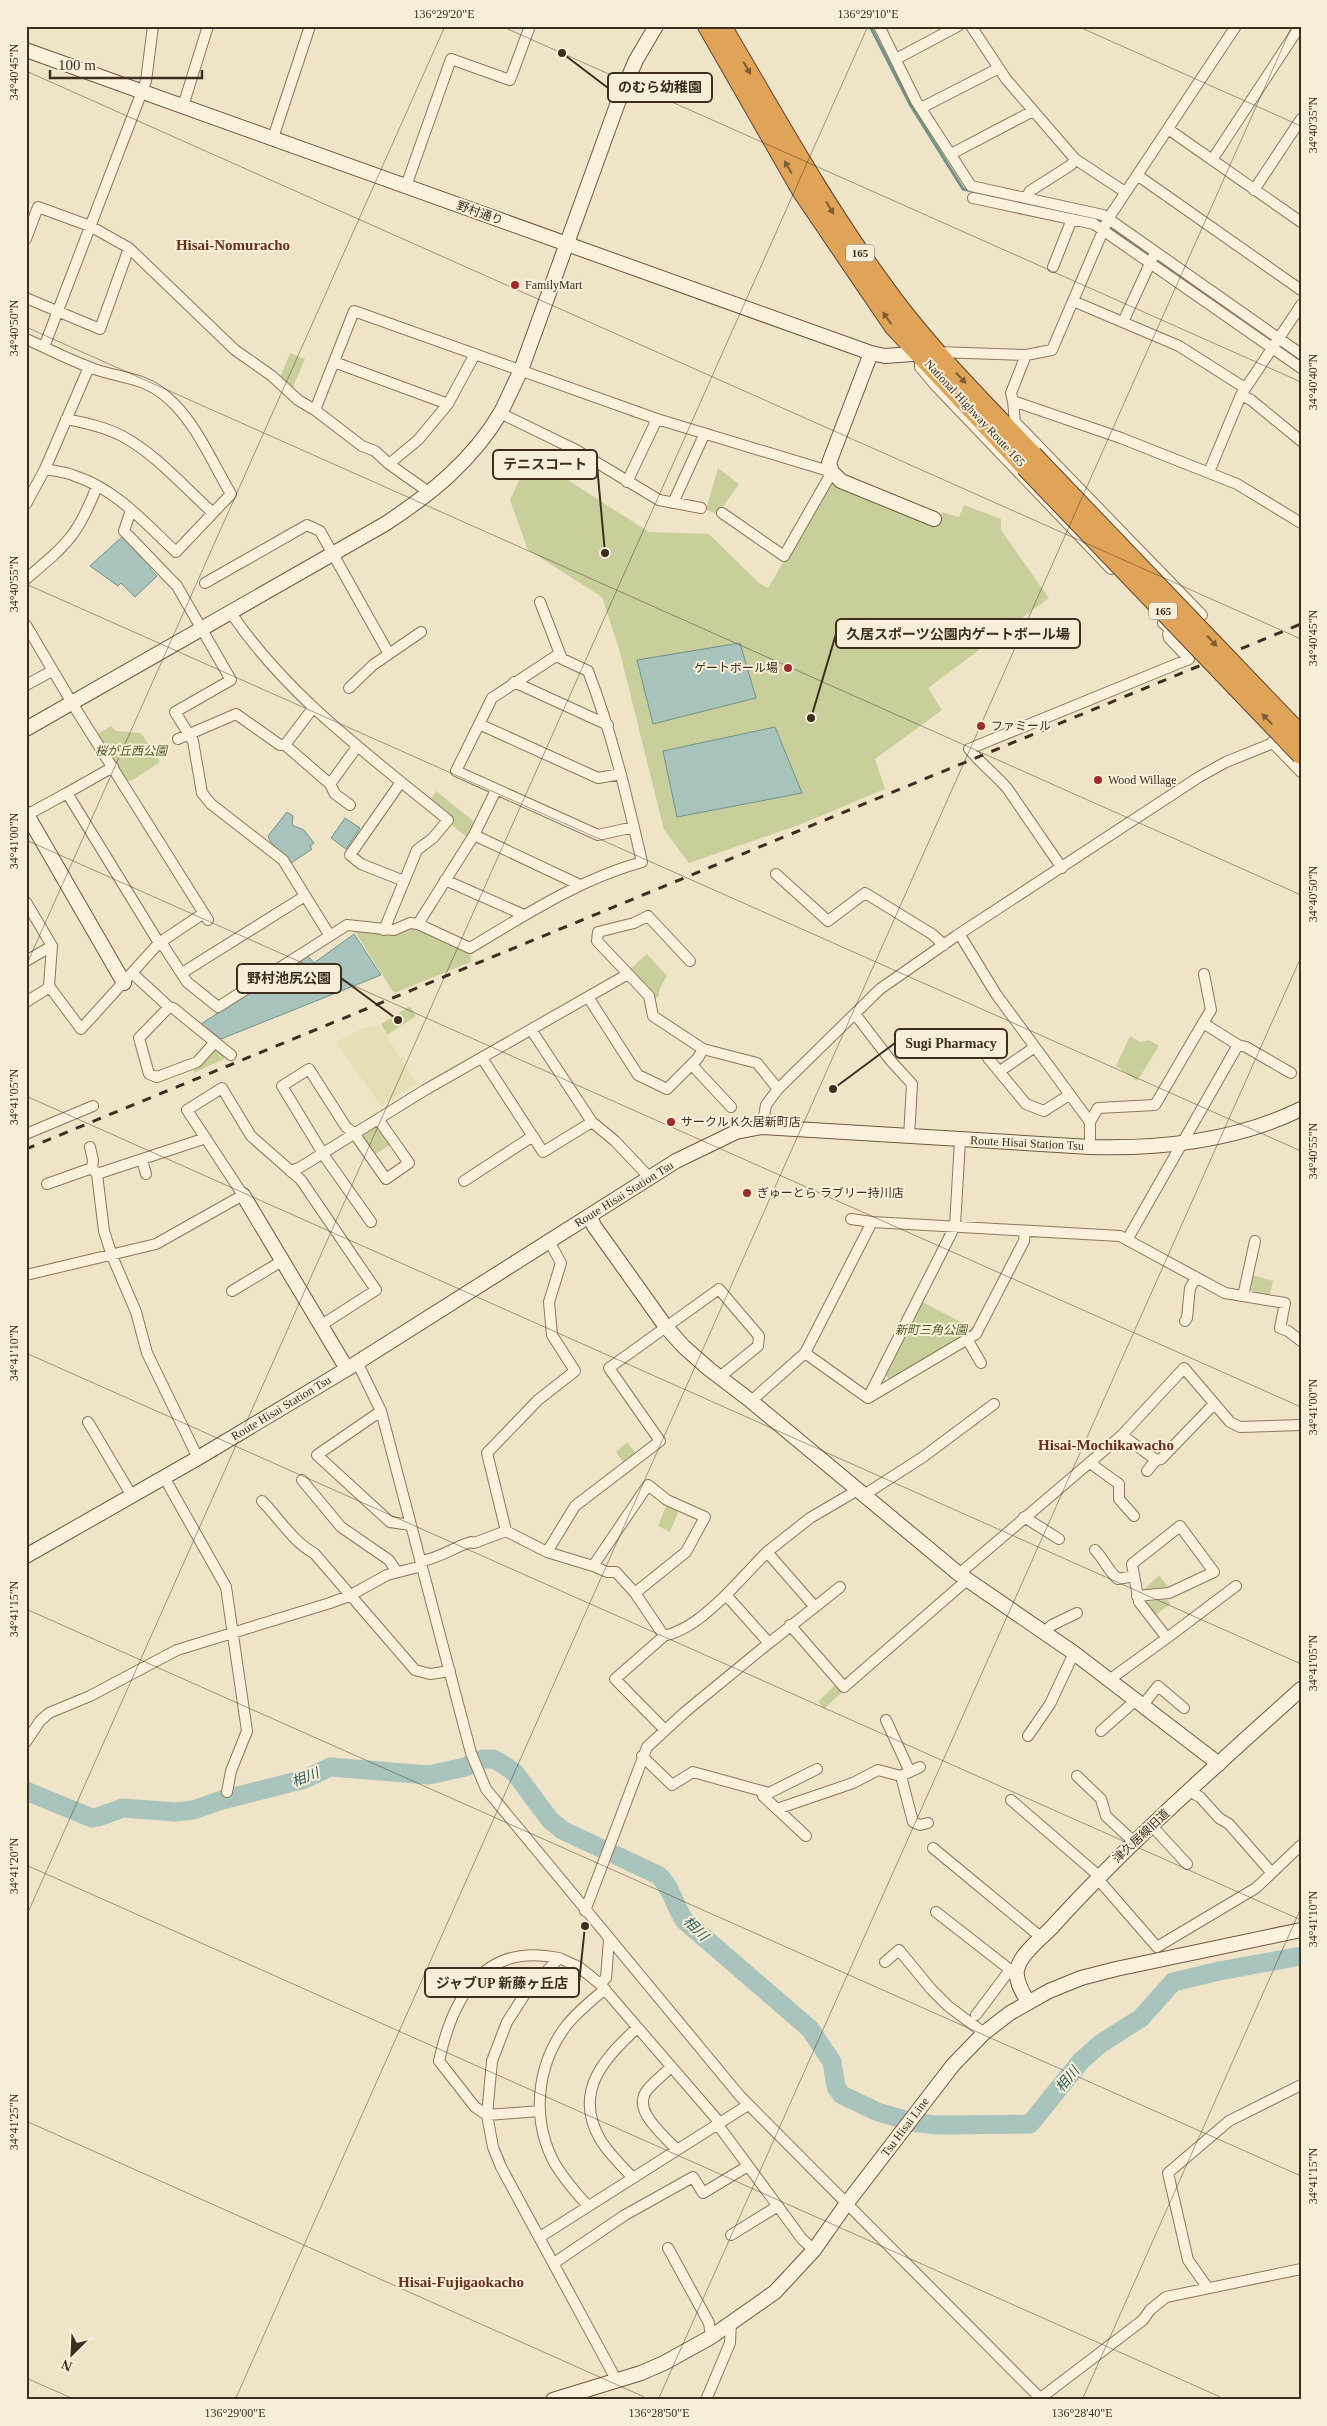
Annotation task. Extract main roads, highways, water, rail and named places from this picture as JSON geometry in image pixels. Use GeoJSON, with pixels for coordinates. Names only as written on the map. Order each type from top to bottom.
{"type":"FeatureCollection","features":[{"type":"Feature","properties":{"kind":"highway","name":"National Highway Route 165"},"geometry":{"type":"LineString","coordinates":[[707,26],[802,192],[893,326],[1301,734]]}},
{"type":"Feature","properties":{"kind":"highway","name":"National Highway Route 165"},"geometry":{"type":"LineString","coordinates":[[722,26],[836,218],[880,282],[1029,461],[1301,754]]}},
{"type":"Feature","properties":{"kind":"water"},"geometry":{"type":"Polygon","coordinates":[[[123,536],[152,567],[150,569],[157,576],[135,597],[121,583],[118,586],[90,566],[123,536]]]}},
{"type":"Feature","properties":{"kind":"water"},"geometry":{"type":"Polygon","coordinates":[[[740,643],[756,698],[653,724],[637,660],[740,643]]]}},
{"type":"Feature","properties":{"kind":"water"},"geometry":{"type":"Polygon","coordinates":[[[775,727],[802,793],[677,817],[663,751],[775,727]]]}},
{"type":"Feature","properties":{"kind":"water"},"geometry":{"type":"Polygon","coordinates":[[[287,812],[293,816],[292,825],[304,830],[314,843],[310,846],[312,849],[291,863],[268,836],[287,812]]]}},
{"type":"Feature","properties":{"kind":"water"},"geometry":{"type":"Polygon","coordinates":[[[345,818],[360,828],[346,849],[331,838],[345,818]]]}},
{"type":"Feature","properties":{"kind":"water"},"geometry":{"type":"Polygon","coordinates":[[[354,934],[381,975],[221,1039],[201,1024],[307,955],[314,963],[354,934]]]}},
{"type":"Feature","properties":{"kind":"waterway"},"geometry":{"type":"LineString","coordinates":[[870,26],[911,106],[963,189],[1097,219],[1216,303]]}},
{"type":"Feature","properties":{"kind":"waterway"},"geometry":{"type":"LineString","coordinates":[[1285,351],[1301,362]]}},
{"type":"Feature","properties":{"kind":"waterway","name":"相川"},"geometry":{"type":"LineString","coordinates":[[26,1791],[92,1818],[123,1808],[175,1812],[193,1810],[222,1800],[305,1779],[330,1767],[429,1775],[465,1767],[483,1759],[493,1759],[515,1773],[550,1820],[562,1830],[658,1875],[667,1885],[685,1921],[810,2029],[832,2062],[836,2087],[842,2095],[878,2112],[912,2122],[936,2125],[1030,2124],[1081,2061],[1100,2044],[1141,2018],[1173,1982],[1219,1971],[1301,1956]]}},
{"type":"Feature","properties":{"kind":"railway"},"geometry":{"type":"LineString","coordinates":[[26,1149],[1301,624]]}},
{"type":"Feature","properties":{"kind":"place","name":"のむら幼稚園"},"geometry":{"type":"Point","coordinates":[562,53]}},
{"type":"Feature","properties":{"kind":"place","name":"FamilyMart"},"geometry":{"type":"Point","coordinates":[515,285]}},
{"type":"Feature","properties":{"kind":"place","name":"テニスコート"},"geometry":{"type":"Point","coordinates":[605,553]}},
{"type":"Feature","properties":{"kind":"place","name":"ゲートボール場"},"geometry":{"type":"Point","coordinates":[788,668]}},
{"type":"Feature","properties":{"kind":"place","name":"久居スポーツ公園内ゲートボール場"},"geometry":{"type":"Point","coordinates":[811,718]}},
{"type":"Feature","properties":{"kind":"place","name":"ファミール"},"geometry":{"type":"Point","coordinates":[981,726]}},
{"type":"Feature","properties":{"kind":"place","name":"Wood Willage"},"geometry":{"type":"Point","coordinates":[1098,780]}},
{"type":"Feature","properties":{"kind":"place","name":"野村池尻公園"},"geometry":{"type":"Point","coordinates":[398,1020]}},
{"type":"Feature","properties":{"kind":"place","name":"Sugi Pharmacy"},"geometry":{"type":"Point","coordinates":[833,1089]}},
{"type":"Feature","properties":{"kind":"place","name":"サークルＫ久居新町店"},"geometry":{"type":"Point","coordinates":[671,1122]}},
{"type":"Feature","properties":{"kind":"place","name":"ぎゅーとら ラブリー持川店"},"geometry":{"type":"Point","coordinates":[747,1193]}},
{"type":"Feature","properties":{"kind":"place","name":"ジャブUP 新藤ヶ丘店"},"geometry":{"type":"Point","coordinates":[585,1926]}},
{"type":"Feature","properties":{"kind":"district","name":"Hisai-Nomuracho"},"geometry":{"type":"Point","coordinates":[233,245]}},
{"type":"Feature","properties":{"kind":"district","name":"Hisai-Mochikawacho"},"geometry":{"type":"Point","coordinates":[1106,1445]}},
{"type":"Feature","properties":{"kind":"district","name":"Hisai-Fujigaokacho"},"geometry":{"type":"Point","coordinates":[461,2282]}},
{"type":"Feature","properties":{"kind":"park label","name":"桜が丘西公園"},"geometry":{"type":"Point","coordinates":[131,751]}},
{"type":"Feature","properties":{"kind":"park label","name":"新町三角公園"},"geometry":{"type":"Point","coordinates":[931,1330]}}]}
